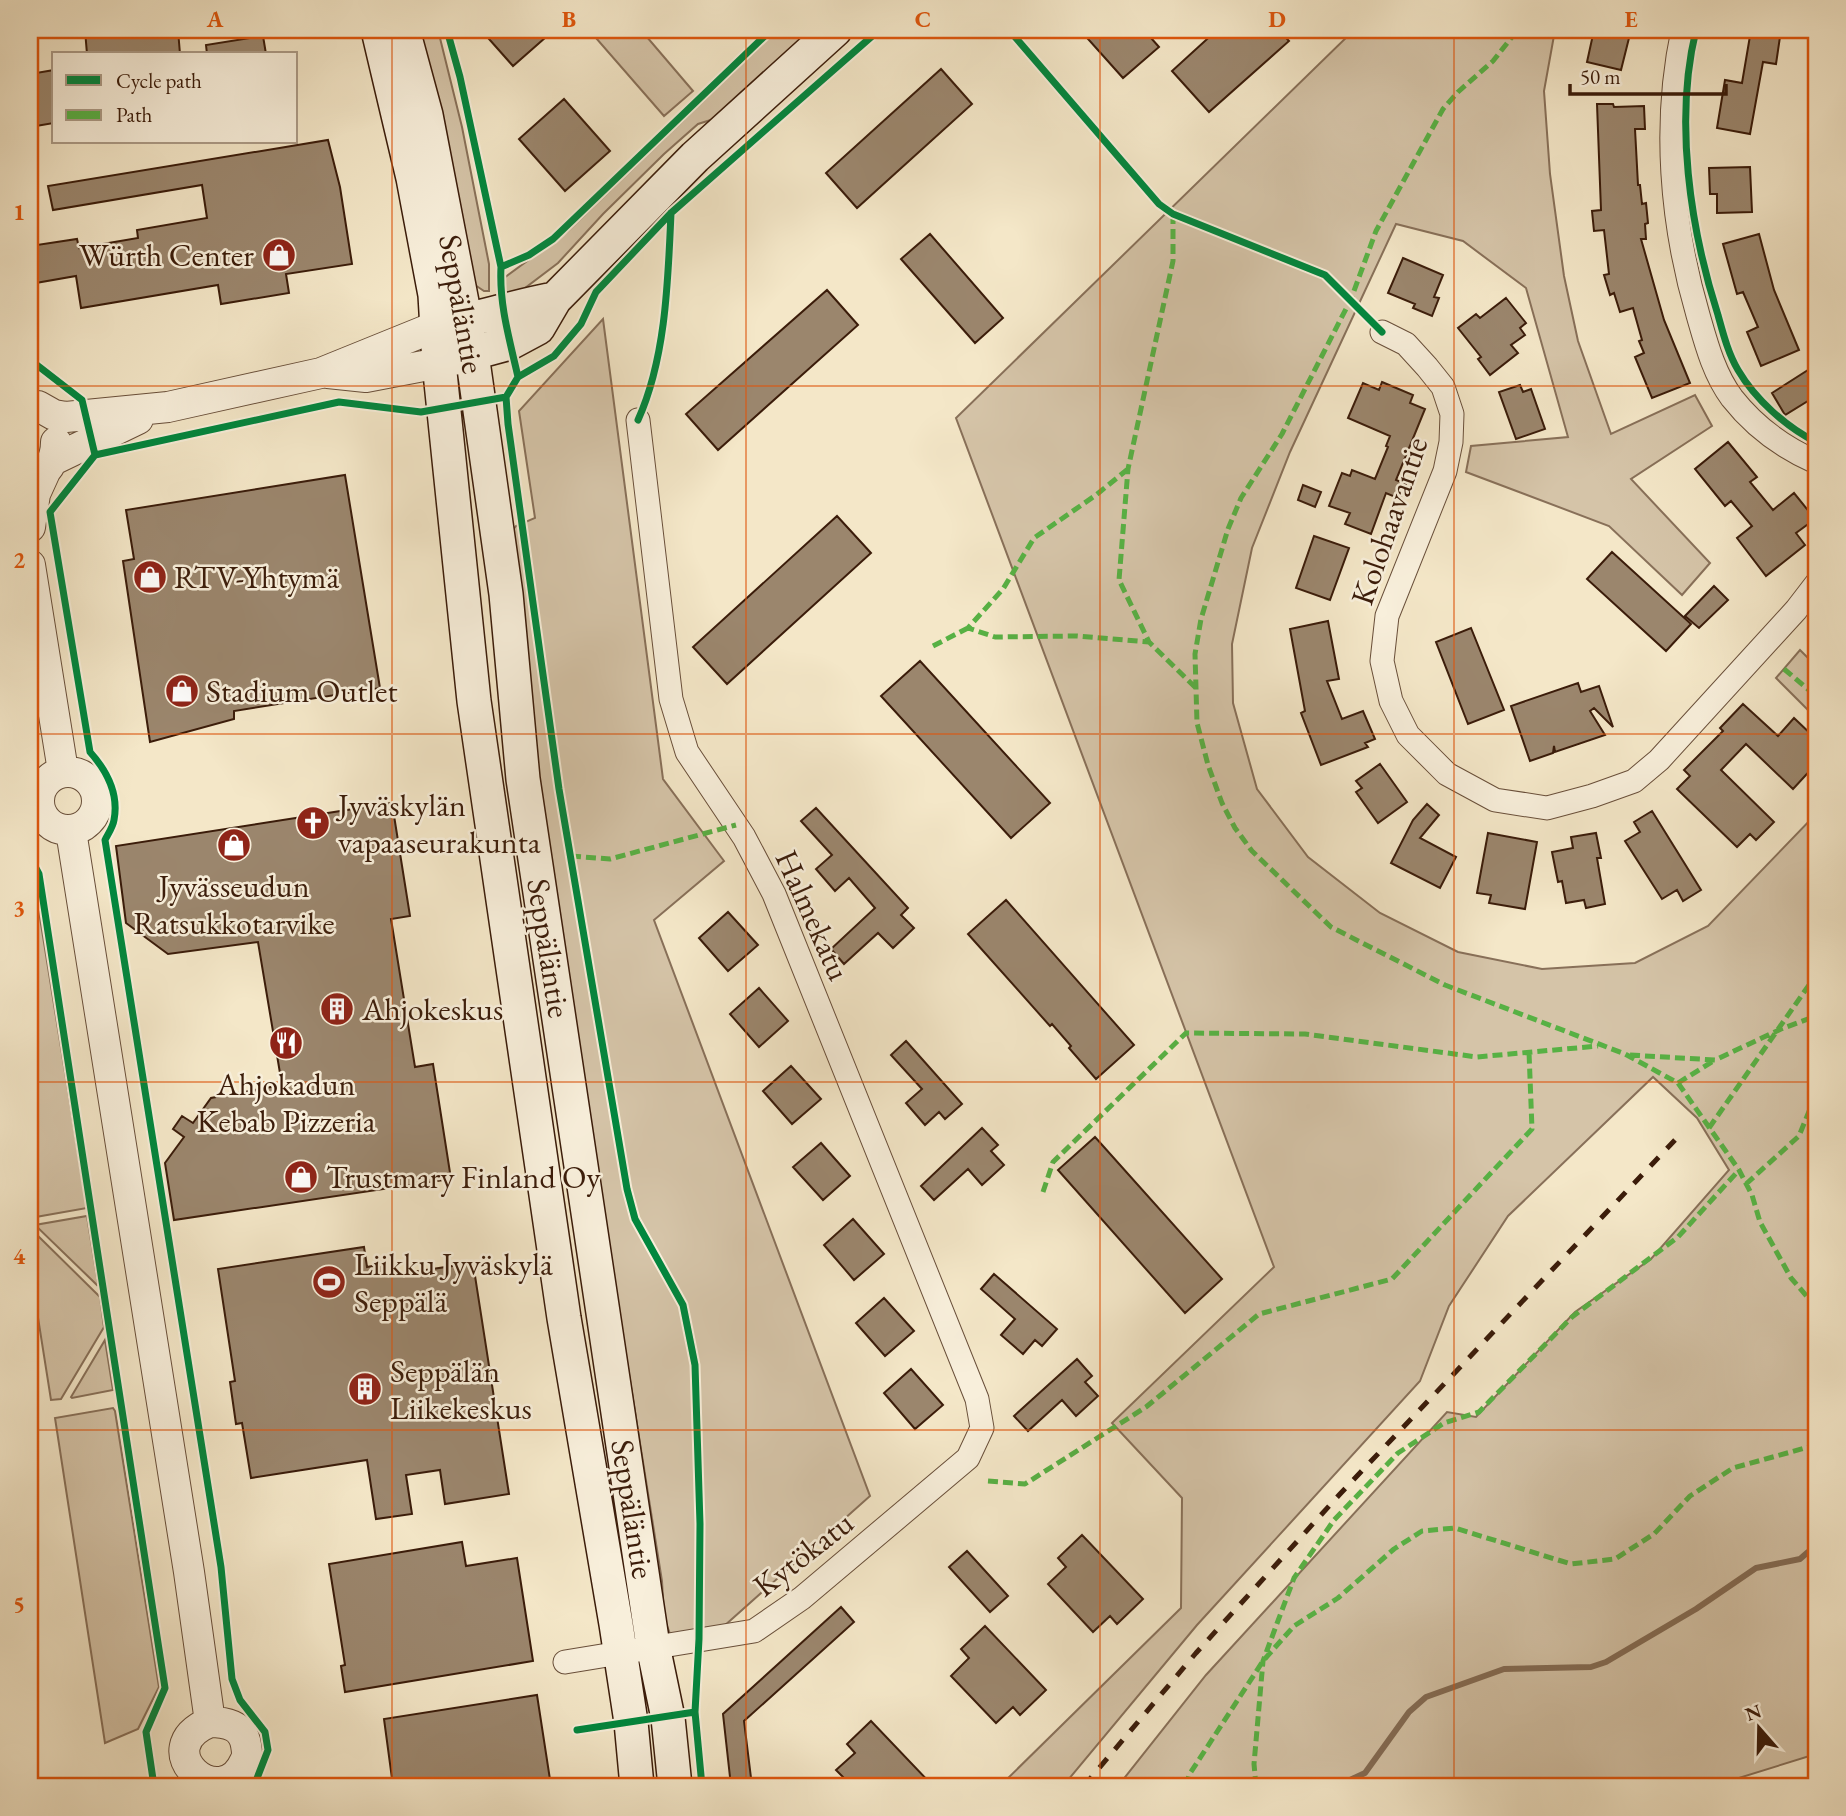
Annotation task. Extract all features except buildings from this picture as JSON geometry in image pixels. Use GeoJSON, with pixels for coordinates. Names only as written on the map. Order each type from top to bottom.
{"type":"FeatureCollection","features":[{"type":"Feature","properties":{"kind":"main road","name":"Seppäläntie"},"geometry":{"type":"LineString","coordinates":[[378,30],[413,178],[435,295],[472,354],[506,594],[523,779],[653,1646],[668,1718],[675,1786]]}},
{"type":"Feature","properties":{"kind":"main road","name":"Seppäläntie"},"geometry":{"type":"LineString","coordinates":[[403,30],[426,116],[452,323],[439,363],[474,701],[562,1304],[631,1723],[637,1786]]}},
{"type":"Feature","properties":{"kind":"main road"},"geometry":{"type":"LineString","coordinates":[[439,363],[525,337],[538,328],[555,299],[695,157],[835,30]]}},
{"type":"Feature","properties":{"kind":"main road"},"geometry":{"type":"LineString","coordinates":[[452,323],[555,299]]}},
{"type":"Feature","properties":{"kind":"street"},"geometry":{"type":"LineString","coordinates":[[1683,30],[1673,98],[1672,159],[1687,278],[1701,326],[1714,364],[1732,398],[1764,430],[1795,453],[1816,462]]}},
{"type":"Feature","properties":{"kind":"street"},"geometry":{"type":"LineString","coordinates":[[32,402],[54,415],[66,417],[168,407],[321,373],[452,323]]}},
{"type":"Feature","properties":{"kind":"street","name":"Kolohaavantie"},"geometry":{"type":"LineString","coordinates":[[1382,332],[1406,344],[1427,366],[1443,387],[1452,414],[1451,442],[1445,471],[1387,615],[1382,661],[1391,701],[1408,735],[1447,774],[1495,800],[1547,808],[1634,781],[1659,760],[1796,610],[1816,584]]}},
{"type":"Feature","properties":{"kind":"street"},"geometry":{"type":"LineString","coordinates":[[321,373],[366,377],[439,363]]}},
{"type":"Feature","properties":{"kind":"street"},"geometry":{"type":"LineString","coordinates":[[30,527],[35,494],[56,436],[52,425],[32,402]]}},
{"type":"Feature","properties":{"kind":"street"},"geometry":{"type":"LineString","coordinates":[[43,472],[112,430],[168,407]]}},
{"type":"Feature","properties":{"kind":"street","name":"Halmekatu"},"geometry":{"type":"LineString","coordinates":[[638,420],[671,699],[687,752],[744,837],[774,894],[977,1399],[982,1427]]}},
{"type":"Feature","properties":{"kind":"street"},"geometry":{"type":"LineString","coordinates":[[30,565],[63,771]]}},
{"type":"Feature","properties":{"kind":"street"},"geometry":{"type":"LineString","coordinates":[[63,771],[79,773],[92,783],[97,794],[96,811],[86,825],[71,831],[54,828],[43,819],[38,805],[39,792],[46,780],[63,771]]}},
{"type":"Feature","properties":{"kind":"street"},"geometry":{"type":"LineString","coordinates":[[71,831],[183,1533],[209,1722]]}},
{"type":"Feature","properties":{"kind":"street","name":"Kytökatu"},"geometry":{"type":"LineString","coordinates":[[565,1662],[754,1631],[802,1598],[968,1458],[982,1427]]}},
{"type":"Feature","properties":{"kind":"street"},"geometry":{"type":"LineString","coordinates":[[209,1722],[229,1724],[244,1735],[247,1756],[236,1780],[204,1783],[189,1769],[184,1753],[190,1734],[198,1727],[209,1722]]}},
{"type":"Feature","properties":{"kind":"shaded area"},"geometry":{"type":"Polygon","coordinates":[[[412,30],[438,30],[462,127],[489,264],[489,291],[475,285],[412,30]]]}},
{"type":"Feature","properties":{"kind":"shaded area"},"geometry":{"type":"Polygon","coordinates":[[[589,30],[641,30],[693,91],[664,116],[589,30]]]}},
{"type":"Feature","properties":{"kind":"shaded area"},"geometry":{"type":"Polygon","coordinates":[[[777,30],[814,30],[717,118],[698,124],[664,154],[558,263],[521,291],[507,295],[502,288],[504,278],[568,231],[777,30]]]}},
{"type":"Feature","properties":{"kind":"shaded area"},"geometry":{"type":"Polygon","coordinates":[[[1354,30],[1555,30],[1544,91],[1550,174],[1564,276],[1578,341],[1611,434],[1695,395],[1712,426],[1631,479],[1710,563],[1682,595],[1609,526],[1466,472],[1471,446],[1568,437],[1526,288],[1463,241],[1396,224],[1290,452],[1252,548],[1232,644],[1233,703],[1257,789],[1308,857],[1380,913],[1458,952],[1542,969],[1635,963],[1708,926],[1816,814],[1816,1754],[1713,1786],[1118,1786],[1206,1675],[1447,1412],[1476,1417],[1575,1312],[1651,1259],[1729,1170],[1697,1118],[1653,1077],[1508,1216],[1449,1306],[1420,1381],[1197,1625],[1063,1786],[1000,1786],[1181,1608],[1182,1498],[1112,1423],[1274,1267],[956,418],[1354,30]]]}},
{"type":"Feature","properties":{"kind":"shaded area"},"geometry":{"type":"Polygon","coordinates":[[[603,319],[663,779],[724,861],[654,920],[870,1496],[714,1635],[672,1639],[664,1618],[662,1581],[545,848],[512,531],[516,526],[535,518],[519,411],[603,319]]]}},
{"type":"Feature","properties":{"kind":"shaded area"},"geometry":{"type":"Polygon","coordinates":[[[1800,650],[1816,666],[1816,718],[1776,678],[1800,650]]]}},
{"type":"Feature","properties":{"kind":"shaded area"},"geometry":{"type":"Polygon","coordinates":[[[30,856],[87,1208],[30,1218],[30,856]]]}},
{"type":"Feature","properties":{"kind":"shaded area"},"geometry":{"type":"Polygon","coordinates":[[[87,1216],[98,1284],[97,1285],[35,1225],[87,1216]]]}},
{"type":"Feature","properties":{"kind":"shaded area"},"geometry":{"type":"Polygon","coordinates":[[[30,1228],[100,1297],[104,1327],[61,1399],[51,1400],[30,1267],[30,1228]]]}},
{"type":"Feature","properties":{"kind":"shaded area"},"geometry":{"type":"Polygon","coordinates":[[[105,1340],[113,1390],[72,1398],[71,1397],[105,1340]]]}},
{"type":"Feature","properties":{"kind":"shaded area"},"geometry":{"type":"Polygon","coordinates":[[[113,1408],[159,1687],[138,1729],[105,1743],[55,1418],[113,1408]]]}},
{"type":"Feature","properties":{"kind":"waterway"},"geometry":{"type":"LineString","coordinates":[[1337,1786],[1365,1773],[1409,1712],[1426,1697],[1504,1669],[1591,1667],[1606,1662],[1696,1609],[1756,1568],[1800,1559],[1808,1552],[1816,1552]]}},
{"type":"Feature","properties":{"kind":"railway"},"geometry":{"type":"LineString","coordinates":[[1084,1786],[1196,1653],[1340,1494],[1675,1140]]}},
{"type":"Feature","properties":{"kind":"marked path"},"geometry":{"type":"LineString","coordinates":[[1513,30],[1512,37],[1493,61],[1443,109],[1376,231],[1351,299],[1282,434],[1241,498],[1228,529],[1201,619],[1195,654],[1197,723],[1208,765],[1222,803],[1235,828],[1252,851],[1331,927],[1445,985],[1625,1054],[1678,1083],[1739,1170],[1752,1195],[1760,1222],[1791,1278],[1816,1307]]}},
{"type":"Feature","properties":{"kind":"marked path"},"geometry":{"type":"LineString","coordinates":[[1173,214],[1173,261],[1128,469],[1119,580],[1149,642],[1196,688]]}},
{"type":"Feature","properties":{"kind":"marked path"},"geometry":{"type":"LineString","coordinates":[[1128,469],[1034,538],[1003,589],[968,628],[995,637],[1077,636],[1149,642]]}},
{"type":"Feature","properties":{"kind":"marked path"},"geometry":{"type":"LineString","coordinates":[[933,646],[968,628]]}},
{"type":"Feature","properties":{"kind":"marked path"},"geometry":{"type":"LineString","coordinates":[[1784,669],[1816,696]]}},
{"type":"Feature","properties":{"kind":"marked path"},"geometry":{"type":"LineString","coordinates":[[571,856],[610,859],[736,825]]}},
{"type":"Feature","properties":{"kind":"marked path"},"geometry":{"type":"LineString","coordinates":[[1709,1128],[1816,975]]}},
{"type":"Feature","properties":{"kind":"marked path"},"geometry":{"type":"LineString","coordinates":[[1630,1055],[1715,1060],[1816,1016]]}},
{"type":"Feature","properties":{"kind":"marked path"},"geometry":{"type":"LineString","coordinates":[[1043,1192],[1053,1162],[1186,1033],[1305,1034],[1477,1057],[1598,1046]]}},
{"type":"Feature","properties":{"kind":"marked path"},"geometry":{"type":"LineString","coordinates":[[988,1481],[1025,1484],[1146,1407],[1259,1314],[1392,1279],[1532,1129],[1529,1052]]}},
{"type":"Feature","properties":{"kind":"marked path"},"geometry":{"type":"LineString","coordinates":[[1678,1083],[1715,1060]]}},
{"type":"Feature","properties":{"kind":"marked path"},"geometry":{"type":"LineString","coordinates":[[1746,1184],[1799,1136],[1816,1094]]}},
{"type":"Feature","properties":{"kind":"marked path"},"geometry":{"type":"LineString","coordinates":[[1256,1786],[1254,1764],[1263,1661],[1294,1578],[1334,1520],[1398,1453],[1444,1423],[1479,1412],[1572,1317],[1678,1237],[1739,1170]]}},
{"type":"Feature","properties":{"kind":"marked path"},"geometry":{"type":"LineString","coordinates":[[1186,1786],[1189,1775],[1263,1661],[1294,1626],[1338,1598],[1394,1549],[1422,1531],[1455,1528],[1571,1564],[1615,1559],[1654,1534],[1690,1496],[1733,1468],[1816,1445]]}},
{"type":"Feature","properties":{"kind":"cycle path"},"geometry":{"type":"LineString","coordinates":[[447,30],[460,77],[501,267],[503,309],[518,377]]}},
{"type":"Feature","properties":{"kind":"cycle path"},"geometry":{"type":"LineString","coordinates":[[501,267],[529,255],[553,239],[771,30]]}},
{"type":"Feature","properties":{"kind":"cycle path"},"geometry":{"type":"LineString","coordinates":[[702,1786],[695,1712],[700,1524],[695,1365],[683,1305],[635,1219],[627,1189],[559,789],[506,397],[518,377],[554,356],[581,324],[596,292],[671,213],[879,30]]}},
{"type":"Feature","properties":{"kind":"cycle path"},"geometry":{"type":"LineString","coordinates":[[1009,30],[1159,204],[1173,214],[1325,275],[1382,332]]}},
{"type":"Feature","properties":{"kind":"cycle path"},"geometry":{"type":"LineString","coordinates":[[1696,30],[1689,65],[1686,137],[1693,210],[1708,281],[1729,350],[1745,381],[1762,402],[1816,442]]}},
{"type":"Feature","properties":{"kind":"cycle path"},"geometry":{"type":"LineString","coordinates":[[638,420],[655,371],[660,345],[667,292],[671,213]]}},
{"type":"Feature","properties":{"kind":"cycle path"},"geometry":{"type":"LineString","coordinates":[[30,362],[82,400],[95,455],[50,512],[90,752],[102,767],[115,801],[113,823],[105,840],[221,1567],[232,1679],[240,1700],[265,1732],[268,1750],[254,1786]]}},
{"type":"Feature","properties":{"kind":"cycle path"},"geometry":{"type":"LineString","coordinates":[[95,455],[339,402],[421,412],[506,397]]}},
{"type":"Feature","properties":{"kind":"cycle path"},"geometry":{"type":"LineString","coordinates":[[30,857],[39,874],[165,1688],[146,1732],[154,1786]]}},
{"type":"Feature","properties":{"kind":"cycle path"},"geometry":{"type":"LineString","coordinates":[[577,1730],[695,1712]]}},
{"type":"Feature","properties":{"kind":"place","name":"Würth Center"},"geometry":{"type":"Point","coordinates":[279,255]}},
{"type":"Feature","properties":{"kind":"place","name":"RTV-Yhtymä"},"geometry":{"type":"Point","coordinates":[150,577]}},
{"type":"Feature","properties":{"kind":"place","name":"Stadium Outlet"},"geometry":{"type":"Point","coordinates":[182,691]}},
{"type":"Feature","properties":{"kind":"place","name":"Jyväskylän vapaaseurakunta"},"geometry":{"type":"Point","coordinates":[313,823]}},
{"type":"Feature","properties":{"kind":"place","name":"Jyvässeudun Ratsukkotarvike"},"geometry":{"type":"Point","coordinates":[234,845]}},
{"type":"Feature","properties":{"kind":"place","name":"Ahjokeskus"},"geometry":{"type":"Point","coordinates":[337,1009]}},
{"type":"Feature","properties":{"kind":"place","name":"Ahjokadun Kebab Pizzeria"},"geometry":{"type":"Point","coordinates":[286,1043]}},
{"type":"Feature","properties":{"kind":"place","name":"Trustmary Finland Oy"},"geometry":{"type":"Point","coordinates":[301,1177]}},
{"type":"Feature","properties":{"kind":"place","name":"Liikku Jyväskylä Seppälä"},"geometry":{"type":"Point","coordinates":[329,1282]}},
{"type":"Feature","properties":{"kind":"place","name":"Seppälän Liikekeskus"},"geometry":{"type":"Point","coordinates":[365,1389]}}]}
